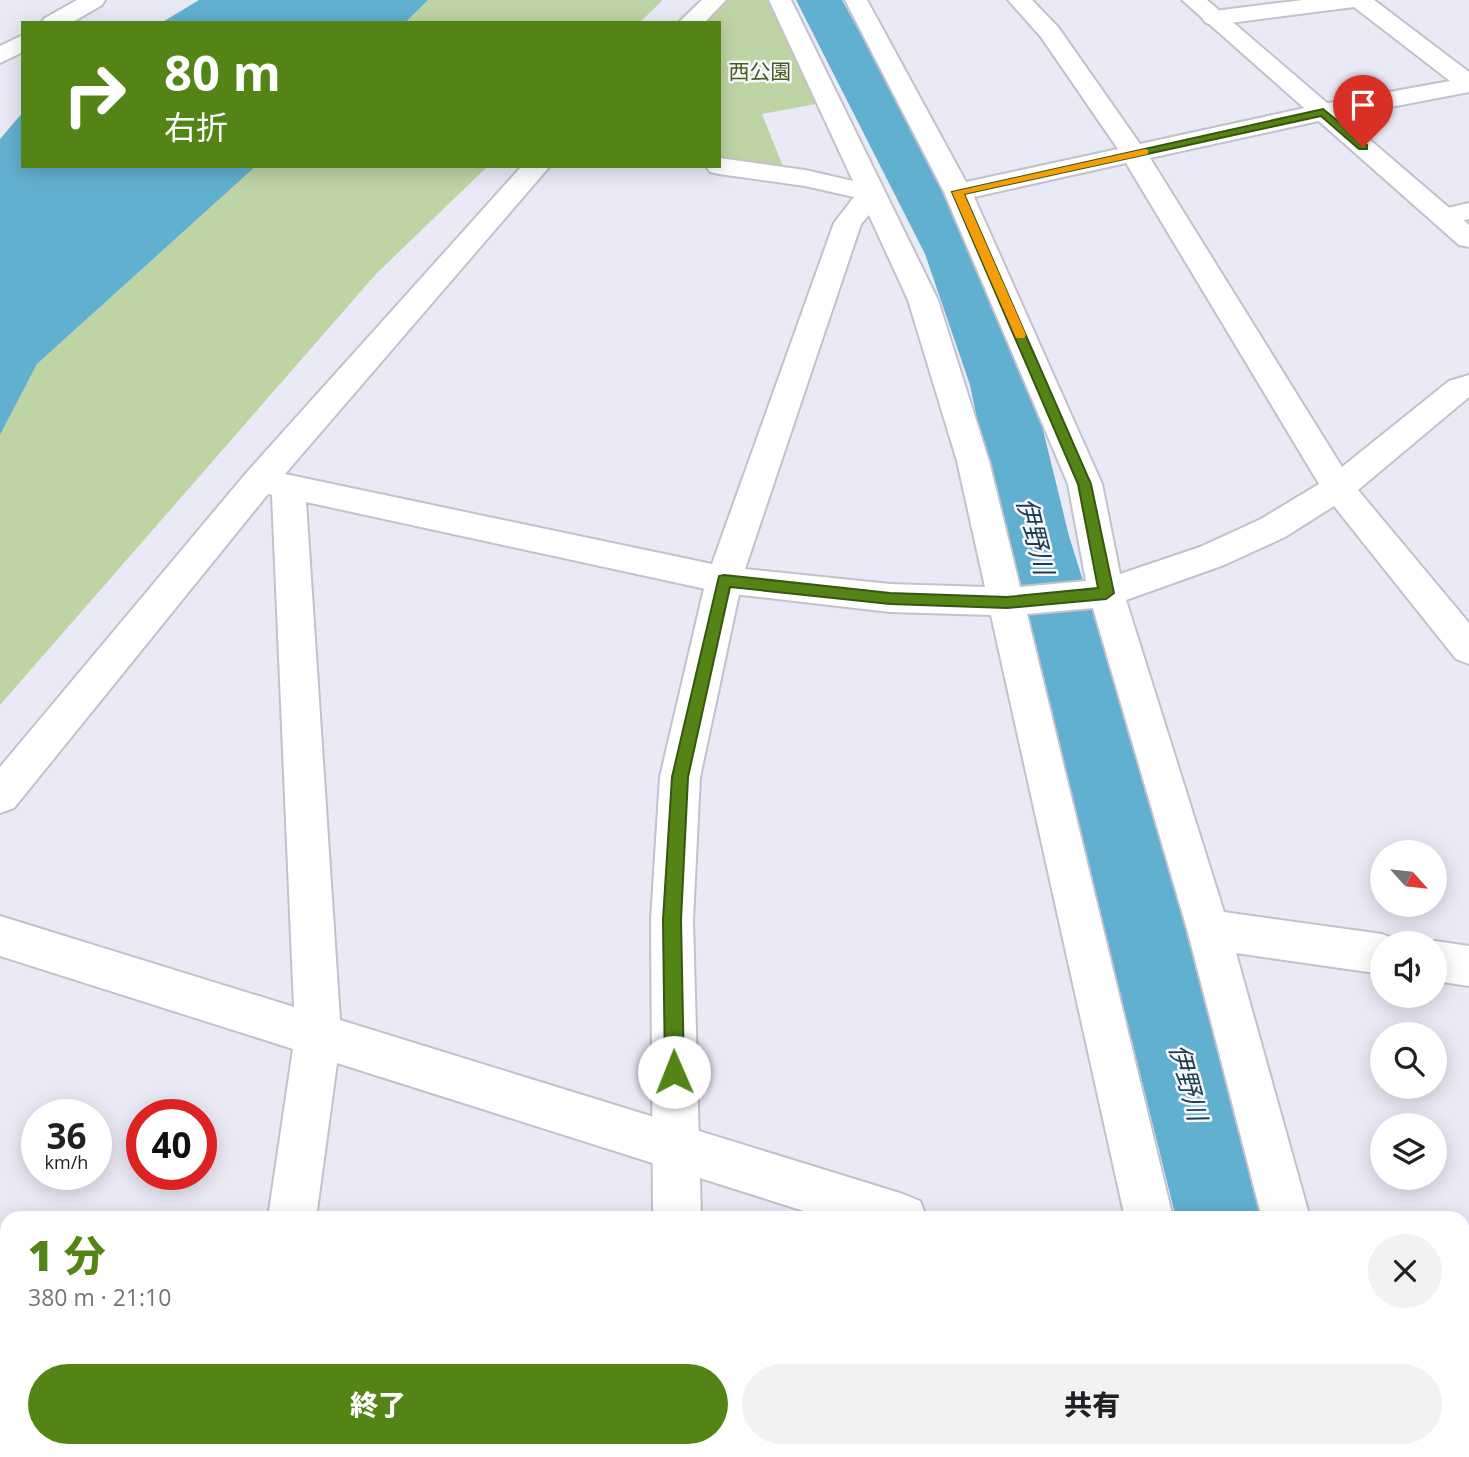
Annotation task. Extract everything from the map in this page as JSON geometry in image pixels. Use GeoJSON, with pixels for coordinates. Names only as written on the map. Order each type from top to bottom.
{"type":"FeatureCollection","features":[{"type":"Feature","properties":{"kind":"street"},"geometry":{"type":"LineString","coordinates":[[57,21],[94,0]]}},
{"type":"Feature","properties":{"kind":"street"},"geometry":{"type":"LineString","coordinates":[[692,21],[715,0]]}},
{"type":"Feature","properties":{"kind":"street"},"geometry":{"type":"LineString","coordinates":[[780,0],[923,300],[973,461],[1147,1211]]}},
{"type":"Feature","properties":{"kind":"street"},"geometry":{"type":"LineString","coordinates":[[856,0],[958,192],[1084,484],[1106,593],[1208,929],[1284,1211]]}},
{"type":"Feature","properties":{"kind":"street"},"geometry":{"type":"LineString","coordinates":[[1019,0],[1050,32],[1134,154],[1339,488],[1469,649]]}},
{"type":"Feature","properties":{"kind":"street"},"geometry":{"type":"LineString","coordinates":[[1194,0],[1323,112],[1456,214],[1469,239]]}},
{"type":"Feature","properties":{"kind":"street"},"geometry":{"type":"LineString","coordinates":[[1214,18],[1358,0],[1469,84]]}},
{"type":"Feature","properties":{"kind":"street"},"geometry":{"type":"LineString","coordinates":[[0,56],[21,43]]}},
{"type":"Feature","properties":{"kind":"street"},"geometry":{"type":"LineString","coordinates":[[958,192],[1323,112],[1469,84]]}},
{"type":"Feature","properties":{"kind":"street"},"geometry":{"type":"LineString","coordinates":[[721,166],[805,178],[872,193]]}},
{"type":"Feature","properties":{"kind":"street"},"geometry":{"type":"LineString","coordinates":[[0,796],[273,483],[422,290],[535,168]]}},
{"type":"Feature","properties":{"kind":"street"},"geometry":{"type":"LineString","coordinates":[[677,1211],[672,920],[680,777],[724,580],[848,223],[872,193]]}},
{"type":"Feature","properties":{"kind":"street"},"geometry":{"type":"LineString","coordinates":[[273,483],[724,580],[890,598],[1007,602],[1106,593],[1212,556],[1273,528],[1339,488],[1460,388],[1469,385]]}},
{"type":"Feature","properties":{"kind":"street"},"geometry":{"type":"LineString","coordinates":[[273,483],[318,1036],[293,1211]]}},
{"type":"Feature","properties":{"kind":"street"},"geometry":{"type":"LineString","coordinates":[[1208,929],[1370,952]]}},
{"type":"Feature","properties":{"kind":"street"},"geometry":{"type":"LineString","coordinates":[[0,936],[880,1211]]}},
{"type":"Feature","properties":{"kind":"street"},"geometry":{"type":"LineString","coordinates":[[1447,963],[1469,966]]}},
{"type":"Feature","properties":{"kind":"green space"},"geometry":{"type":"Polygon","coordinates":[[[428,0],[663,0],[641,21],[407,21],[428,0]]]}},
{"type":"Feature","properties":{"kind":"green space","name":"西公園"},"geometry":{"type":"Polygon","coordinates":[[[729,0],[771,0],[821,103],[762,114],[784,169],[721,159],[721,21],[706,21],[729,0]]]}},
{"type":"Feature","properties":{"kind":"green space"},"geometry":{"type":"Polygon","coordinates":[[[254,168],[486,168],[376,274],[0,705],[0,435],[37,364],[254,168]]]}},
{"type":"Feature","properties":{"kind":"water"},"geometry":{"type":"Polygon","coordinates":[[[199,0],[428,0],[407,21],[164,21],[199,0]]]}},
{"type":"Feature","properties":{"kind":"water"},"geometry":{"type":"Polygon","coordinates":[[[21,114],[21,168],[254,168],[37,364],[0,435],[0,139],[21,114]]]}},
{"type":"Feature","properties":{"kind":"waterway","name":"伊野川"},"geometry":{"type":"LineString","coordinates":[[819,0],[953,254],[1001,385],[1035,536],[1133,876],[1223,1211]]}},
{"type":"Feature","properties":{"kind":"slow traffic"},"geometry":{"type":"LineString","coordinates":[[1020,335],[958,192],[1145,152]]}},
{"type":"Feature","properties":{"kind":"route"},"geometry":{"type":"LineString","coordinates":[[674,1072],[672,920],[680,777],[724,580],[890,598],[1007,602],[1106,593],[1084,484],[958,192],[1323,112],[1363,147]]}}]}
